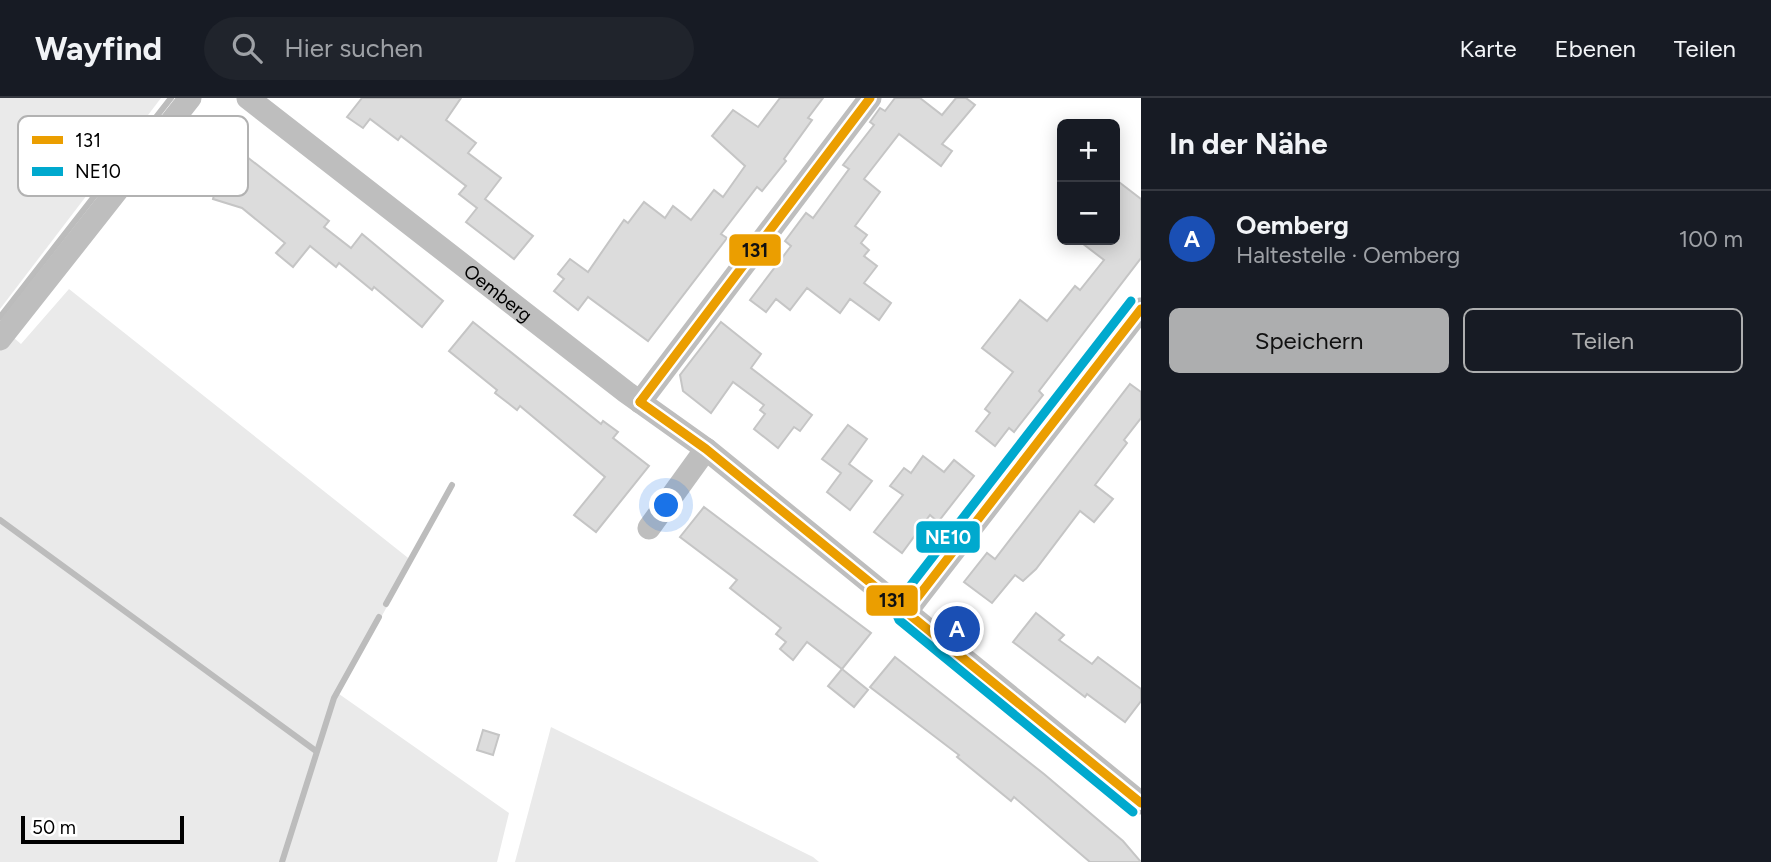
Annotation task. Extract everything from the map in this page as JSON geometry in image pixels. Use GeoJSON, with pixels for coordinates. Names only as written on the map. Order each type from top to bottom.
{"type":"FeatureCollection","features":[{"type":"Feature","properties":{"kind":"street"},"geometry":{"type":"LineString","coordinates":[[176,116],[190,98]]}},
{"type":"Feature","properties":{"kind":"street","name":"Oemberg"},"geometry":{"type":"LineString","coordinates":[[248,98],[640,402],[706,450],[1141,803]]}},
{"type":"Feature","properties":{"kind":"street"},"geometry":{"type":"LineString","coordinates":[[640,402],[870,98]]}},
{"type":"Feature","properties":{"kind":"street"},"geometry":{"type":"LineString","coordinates":[[0,339],[113,196]]}},
{"type":"Feature","properties":{"kind":"street"},"geometry":{"type":"LineString","coordinates":[[907,611],[1141,309]]}},
{"type":"Feature","properties":{"kind":"street"},"geometry":{"type":"LineString","coordinates":[[649,528],[706,450]]}},
{"type":"Feature","properties":{"kind":"shaded area"},"geometry":{"type":"Polygon","coordinates":[[[0,98],[161,98],[147,116],[18,116],[18,196],[86,196],[0,309],[0,98]]]}},
{"type":"Feature","properties":{"kind":"shaded area"},"geometry":{"type":"Polygon","coordinates":[[[69,289],[412,561],[339,694],[509,813],[497,862],[0,862],[0,326],[21,344],[69,289]]]}},
{"type":"Feature","properties":{"kind":"shaded area"},"geometry":{"type":"Polygon","coordinates":[[[551,727],[813,857],[819,862],[515,862],[551,727]]]}},
{"type":"Feature","properties":{"kind":"building"},"geometry":{"type":"Polygon","coordinates":[[[362,98],[461,98],[446,120],[476,143],[468,153],[501,178],[485,199],[533,236],[514,259],[466,222],[477,208],[459,194],[466,186],[401,136],[398,140],[370,119],[363,128],[347,117],[362,98]]]}},
{"type":"Feature","properties":{"kind":"building"},"geometry":{"type":"Polygon","coordinates":[[[780,98],[823,98],[808,118],[812,120],[784,159],[786,161],[762,191],[757,187],[721,234],[727,238],[648,341],[588,297],[578,310],[554,291],[564,279],[558,274],[570,259],[588,272],[624,220],[628,223],[644,202],[665,218],[673,206],[691,220],[714,190],[723,197],[745,166],[712,136],[733,110],[758,127],[780,98]]]}},
{"type":"Feature","properties":{"kind":"building"},"geometry":{"type":"Polygon","coordinates":[[[895,98],[920,98],[942,115],[956,98],[966,98],[975,105],[942,144],[952,151],[941,166],[899,134],[864,179],[880,192],[855,226],[867,235],[861,243],[869,250],[864,256],[877,266],[864,283],[891,303],[879,320],[850,299],[840,313],[807,288],[790,310],[776,299],[766,312],[750,300],[791,246],[785,241],[806,213],[813,218],[849,169],[843,165],[874,125],[870,122],[880,108],[885,111],[895,98]]]}},
{"type":"Feature","properties":{"kind":"building"},"geometry":{"type":"Polygon","coordinates":[[[248,158],[329,221],[324,227],[351,248],[362,234],[443,301],[422,327],[374,287],[372,290],[339,263],[336,267],[310,246],[293,267],[276,253],[285,243],[242,208],[213,199],[214,196],[248,196],[248,158]]]}},
{"type":"Feature","properties":{"kind":"building"},"geometry":{"type":"Polygon","coordinates":[[[1120,183],[1141,199],[1141,258],[1039,391],[1043,395],[1014,432],[1009,428],[995,446],[976,431],[990,413],[985,409],[1013,372],[982,348],[1020,300],[1047,321],[1075,286],[1080,290],[1104,260],[1084,245],[1120,245],[1120,183]]]}},
{"type":"Feature","properties":{"kind":"building"},"geometry":{"type":"Polygon","coordinates":[[[473,322],[601,424],[603,421],[618,432],[613,438],[649,466],[596,532],[574,515],[605,477],[520,406],[517,410],[495,393],[497,390],[449,351],[473,322]]]}},
{"type":"Feature","properties":{"kind":"building"},"geometry":{"type":"Polygon","coordinates":[[[721,322],[761,354],[751,368],[812,415],[800,431],[794,427],[778,448],[754,429],[765,414],[760,410],[764,405],[733,382],[711,413],[683,391],[680,375],[721,322]]]}},
{"type":"Feature","properties":{"kind":"building"},"geometry":{"type":"Polygon","coordinates":[[[1130,384],[1141,392],[1141,418],[1124,440],[1127,443],[1095,485],[1113,499],[1094,522],[1080,511],[1036,569],[1023,581],[1015,575],[992,603],[964,582],[987,553],[995,559],[1130,384]]]}},
{"type":"Feature","properties":{"kind":"building"},"geometry":{"type":"Polygon","coordinates":[[[848,425],[867,439],[849,464],[872,481],[850,510],[827,492],[841,473],[822,459],[848,425]]]}},
{"type":"Feature","properties":{"kind":"building"},"geometry":{"type":"Polygon","coordinates":[[[923,456],[944,472],[954,460],[974,476],[938,522],[930,515],[902,553],[874,532],[903,495],[890,486],[904,468],[911,473],[923,456]]]}},
{"type":"Feature","properties":{"kind":"building"},"geometry":{"type":"Polygon","coordinates":[[[704,507],[871,633],[842,669],[807,642],[793,660],[780,649],[786,642],[776,634],[781,628],[730,588],[737,580],[680,537],[704,507]]]}},
{"type":"Feature","properties":{"kind":"building"},"geometry":{"type":"Polygon","coordinates":[[[1036,613],[1064,635],[1059,640],[1092,664],[1098,657],[1141,689],[1141,701],[1125,722],[1087,694],[1085,697],[1013,642],[1036,613]]]}},
{"type":"Feature","properties":{"kind":"building"},"geometry":{"type":"Polygon","coordinates":[[[895,657],[1044,774],[1123,841],[1141,862],[1090,862],[1014,797],[1011,801],[957,757],[959,755],[870,687],[895,657]]]}},
{"type":"Feature","properties":{"kind":"building"},"geometry":{"type":"Polygon","coordinates":[[[842,669],[868,690],[854,707],[828,686],[842,669]]]}},
{"type":"Feature","properties":{"kind":"building"},"geometry":{"type":"Polygon","coordinates":[[[483,730],[499,735],[493,755],[477,750],[483,730]]]}},
{"type":"Feature","properties":{"kind":"waterway"},"geometry":{"type":"LineString","coordinates":[[157,116],[171,98]]}},
{"type":"Feature","properties":{"kind":"waterway"},"geometry":{"type":"LineString","coordinates":[[0,317],[94,196]]}},
{"type":"Feature","properties":{"kind":"waterway"},"geometry":{"type":"LineString","coordinates":[[386,604],[452,485]]}},
{"type":"Feature","properties":{"kind":"waterway"},"geometry":{"type":"LineString","coordinates":[[0,520],[316,751]]}},
{"type":"Feature","properties":{"kind":"waterway"},"geometry":{"type":"LineString","coordinates":[[282,862],[334,698],[379,617]]}},
{"type":"Feature","properties":{"kind":"transit line","name":"131"},"geometry":{"type":"LineString","coordinates":[[640,402],[870,98]]}},
{"type":"Feature","properties":{"kind":"transit line","name":"NE10"},"geometry":{"type":"LineString","coordinates":[[1131,301],[897,603],[895,611],[899,620],[1133,812]]}},
{"type":"Feature","properties":{"kind":"transit line","name":"131"},"geometry":{"type":"LineString","coordinates":[[907,611],[1141,309]]}},
{"type":"Feature","properties":{"kind":"transit line","name":"131"},"geometry":{"type":"LineString","coordinates":[[640,402],[706,449],[1141,803]]}},
{"type":"Feature","properties":{"kind":"place","name":"Oemberg"},"geometry":{"type":"Point","coordinates":[957,629]}}]}
